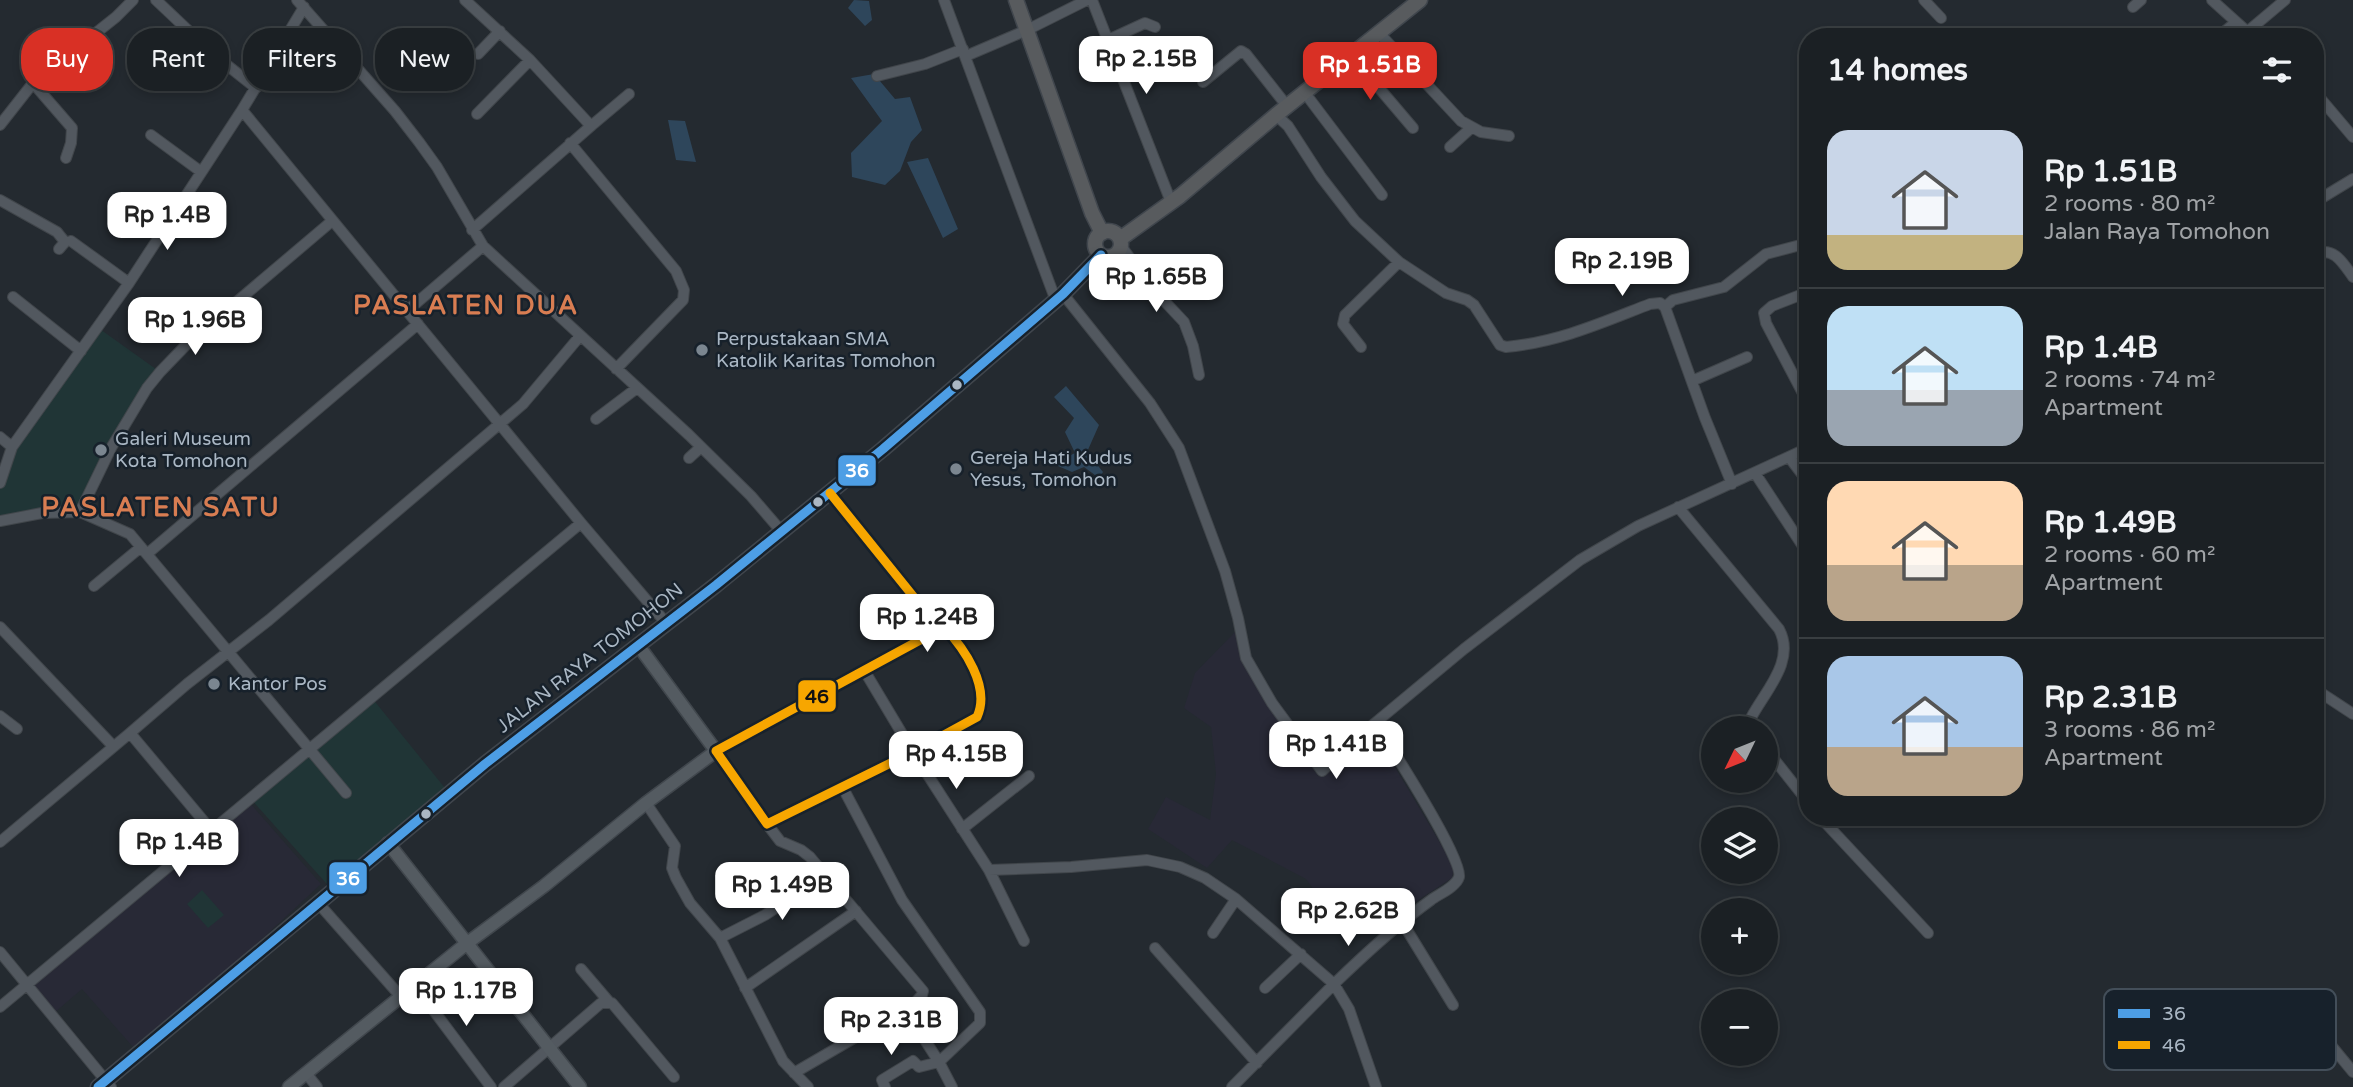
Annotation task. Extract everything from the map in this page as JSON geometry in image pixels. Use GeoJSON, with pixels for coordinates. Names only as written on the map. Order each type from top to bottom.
{"type":"FeatureCollection","features":[{"type":"Feature","properties":{"kind":"highway"},"geometry":{"type":"LineString","coordinates":[[1016,0],[1092,213],[1102,233]]}},
{"type":"Feature","properties":{"kind":"highway","name":"JALAN RAYA TOMOHON"},"geometry":{"type":"LineString","coordinates":[[105,1085],[485,764],[830,493],[1060,298],[1101,255],[1115,255],[1120,243],[1420,0]]}},
{"type":"Feature","properties":{"kind":"highway"},"geometry":{"type":"LineString","coordinates":[[1102,233],[1112,232],[1120,243]]}},
{"type":"Feature","properties":{"kind":"highway"},"geometry":{"type":"LineString","coordinates":[[1101,255],[1096,242],[1102,233]]}},
{"type":"Feature","properties":{"kind":"main road"},"geometry":{"type":"LineString","coordinates":[[289,1087],[466,944],[716,751],[638,645]]}},
{"type":"Feature","properties":{"kind":"main road"},"geometry":{"type":"LineString","coordinates":[[388,844],[580,1087]]}},
{"type":"Feature","properties":{"kind":"street"},"geometry":{"type":"LineString","coordinates":[[103,28],[133,0]]}},
{"type":"Feature","properties":{"kind":"street"},"geometry":{"type":"LineString","coordinates":[[156,0],[213,54],[243,78]]}},
{"type":"Feature","properties":{"kind":"street"},"geometry":{"type":"LineString","coordinates":[[466,0],[530,60],[591,126]]}},
{"type":"Feature","properties":{"kind":"street"},"geometry":{"type":"LineString","coordinates":[[944,0],[1060,298],[1150,403],[1179,448],[1227,580],[1246,658],[1272,703],[1322,771],[1464,649],[1580,560],[1638,526],[1799,452]]}},
{"type":"Feature","properties":{"kind":"street"},"geometry":{"type":"LineString","coordinates":[[877,76],[925,64],[1027,30],[1090,0],[1171,202]]}},
{"type":"Feature","properties":{"kind":"street"},"geometry":{"type":"LineString","coordinates":[[1924,0],[1941,18]]}},
{"type":"Feature","properties":{"kind":"street"},"geometry":{"type":"LineString","coordinates":[[2212,0],[2242,28]]}},
{"type":"Feature","properties":{"kind":"street"},"geometry":{"type":"LineString","coordinates":[[2256,28],[2285,0]]}},
{"type":"Feature","properties":{"kind":"street"},"geometry":{"type":"LineString","coordinates":[[287,28],[300,4],[419,142],[437,167],[483,246],[701,447],[782,531]]}},
{"type":"Feature","properties":{"kind":"street"},"geometry":{"type":"LineString","coordinates":[[1108,40],[1145,23],[1155,27]]}},
{"type":"Feature","properties":{"kind":"street"},"geometry":{"type":"LineString","coordinates":[[2229,28],[2235,23]]}},
{"type":"Feature","properties":{"kind":"street"},"geometry":{"type":"LineString","coordinates":[[478,54],[500,31]]}},
{"type":"Feature","properties":{"kind":"street"},"geometry":{"type":"LineString","coordinates":[[1380,33],[1446,107],[1471,128],[1509,136]]}},
{"type":"Feature","properties":{"kind":"street"},"geometry":{"type":"LineString","coordinates":[[1203,82],[1241,51],[1246,54],[1321,177],[1355,221],[1398,261],[1434,286],[1474,305],[1495,340],[1506,347],[1570,336],[1650,304],[1660,303],[1665,307],[1732,484]]}},
{"type":"Feature","properties":{"kind":"street"},"geometry":{"type":"LineString","coordinates":[[1351,55],[1413,128]]}},
{"type":"Feature","properties":{"kind":"street"},"geometry":{"type":"LineString","coordinates":[[477,114],[530,60]]}},
{"type":"Feature","properties":{"kind":"street"},"geometry":{"type":"LineString","coordinates":[[0,125],[27,91]]}},
{"type":"Feature","properties":{"kind":"street"},"geometry":{"type":"LineString","coordinates":[[40,91],[72,128],[66,158]]}},
{"type":"Feature","properties":{"kind":"street"},"geometry":{"type":"LineString","coordinates":[[0,483],[12,447],[129,283],[254,91]]}},
{"type":"Feature","properties":{"kind":"street"},"geometry":{"type":"LineString","coordinates":[[1305,93],[1382,195]]}},
{"type":"Feature","properties":{"kind":"street"},"geometry":{"type":"LineString","coordinates":[[472,230],[629,94]]}},
{"type":"Feature","properties":{"kind":"street"},"geometry":{"type":"LineString","coordinates":[[2324,103],[2353,137]]}},
{"type":"Feature","properties":{"kind":"street"},"geometry":{"type":"LineString","coordinates":[[242,110],[666,623]]}},
{"type":"Feature","properties":{"kind":"street"},"geometry":{"type":"LineString","coordinates":[[1450,147],[1471,128]]}},
{"type":"Feature","properties":{"kind":"street"},"geometry":{"type":"LineString","coordinates":[[151,135],[200,171]]}},
{"type":"Feature","properties":{"kind":"street"},"geometry":{"type":"LineString","coordinates":[[570,143],[676,271],[684,290],[683,300],[616,369]]}},
{"type":"Feature","properties":{"kind":"street"},"geometry":{"type":"LineString","coordinates":[[2324,197],[2353,179]]}},
{"type":"Feature","properties":{"kind":"street"},"geometry":{"type":"LineString","coordinates":[[0,200],[57,232],[65,242],[59,249]]}},
{"type":"Feature","properties":{"kind":"street"},"geometry":{"type":"LineString","coordinates":[[80,512],[111,448],[147,388],[160,372],[187,344],[332,221]]}},
{"type":"Feature","properties":{"kind":"street"},"geometry":{"type":"LineString","coordinates":[[71,241],[129,283]]}},
{"type":"Feature","properties":{"kind":"street"},"geometry":{"type":"LineString","coordinates":[[1120,243],[1153,289],[1184,322],[1193,346],[1199,375]]}},
{"type":"Feature","properties":{"kind":"street"},"geometry":{"type":"LineString","coordinates":[[1665,307],[1673,300],[1724,287],[1766,254],[1799,245]]}},
{"type":"Feature","properties":{"kind":"street"},"geometry":{"type":"LineString","coordinates":[[407,311],[483,246]]}},
{"type":"Feature","properties":{"kind":"street"},"geometry":{"type":"LineString","coordinates":[[2324,252],[2333,252],[2353,277]]}},
{"type":"Feature","properties":{"kind":"street"},"geometry":{"type":"LineString","coordinates":[[1361,347],[1343,324],[1345,315],[1398,261]]}},
{"type":"Feature","properties":{"kind":"street"},"geometry":{"type":"LineString","coordinates":[[1799,296],[1772,306],[1764,313],[1766,323],[1799,386]]}},
{"type":"Feature","properties":{"kind":"street"},"geometry":{"type":"LineString","coordinates":[[13,297],[81,351]]}},
{"type":"Feature","properties":{"kind":"street"},"geometry":{"type":"LineString","coordinates":[[94,586],[144,550],[418,324]]}},
{"type":"Feature","properties":{"kind":"street"},"geometry":{"type":"LineString","coordinates":[[0,842],[229,650],[269,620],[531,397],[580,336]]}},
{"type":"Feature","properties":{"kind":"street"},"geometry":{"type":"LineString","coordinates":[[1692,380],[1747,357]]}},
{"type":"Feature","properties":{"kind":"street"},"geometry":{"type":"LineString","coordinates":[[596,419],[636,388]]}},
{"type":"Feature","properties":{"kind":"street"},"geometry":{"type":"LineString","coordinates":[[0,437],[12,447]]}},
{"type":"Feature","properties":{"kind":"street"},"geometry":{"type":"LineString","coordinates":[[689,458],[701,447]]}},
{"type":"Feature","properties":{"kind":"street"},"geometry":{"type":"LineString","coordinates":[[1789,457],[1799,470]]}},
{"type":"Feature","properties":{"kind":"street"},"geometry":{"type":"LineString","coordinates":[[1755,474],[1799,540]]}},
{"type":"Feature","properties":{"kind":"street"},"geometry":{"type":"LineString","coordinates":[[767,824],[843,788],[972,720],[979,712],[981,703],[971,662],[963,648],[911,593],[830,493]]}},
{"type":"Feature","properties":{"kind":"street"},"geometry":{"type":"LineString","coordinates":[[1678,507],[1784,638],[1784,649],[1776,676],[1769,692],[1752,716]]}},
{"type":"Feature","properties":{"kind":"street"},"geometry":{"type":"LineString","coordinates":[[0,521],[42,513],[80,512],[130,534],[346,793]]}},
{"type":"Feature","properties":{"kind":"street"},"geometry":{"type":"LineString","coordinates":[[0,1007],[581,523]]}},
{"type":"Feature","properties":{"kind":"street"},"geometry":{"type":"LineString","coordinates":[[944,627],[716,751],[780,841],[801,850],[826,875],[923,991],[907,1012],[939,1062],[951,1087]]}},
{"type":"Feature","properties":{"kind":"street"},"geometry":{"type":"LineString","coordinates":[[1,632],[113,746]]}},
{"type":"Feature","properties":{"kind":"street"},"geometry":{"type":"LineString","coordinates":[[864,670],[989,870],[1024,941]]}},
{"type":"Feature","properties":{"kind":"street"},"geometry":{"type":"LineString","coordinates":[[2324,695],[2353,714]]}},
{"type":"Feature","properties":{"kind":"street"},"geometry":{"type":"LineString","coordinates":[[0,716],[17,729]]}},
{"type":"Feature","properties":{"kind":"street"},"geometry":{"type":"LineString","coordinates":[[1232,1087],[1377,942],[1455,884],[1460,871],[1441,832],[1375,723]]}},
{"type":"Feature","properties":{"kind":"street"},"geometry":{"type":"LineString","coordinates":[[130,733],[212,831]]}},
{"type":"Feature","properties":{"kind":"street"},"geometry":{"type":"LineString","coordinates":[[1778,764],[1799,791]]}},
{"type":"Feature","properties":{"kind":"street"},"geometry":{"type":"LineString","coordinates":[[962,829],[1029,776]]}},
{"type":"Feature","properties":{"kind":"street"},"geometry":{"type":"LineString","coordinates":[[843,788],[902,900],[980,1012],[980,1023],[939,1062],[919,1067],[913,1061],[882,1080],[885,1087]]}},
{"type":"Feature","properties":{"kind":"street"},"geometry":{"type":"LineString","coordinates":[[646,803],[675,846],[672,868],[690,903],[720,939],[783,1062],[808,1087]]}},
{"type":"Feature","properties":{"kind":"street"},"geometry":{"type":"LineString","coordinates":[[1828,826],[1928,933]]}},
{"type":"Feature","properties":{"kind":"street"},"geometry":{"type":"LineString","coordinates":[[989,870],[1071,867],[1147,860],[1180,867],[1205,878],[1236,899],[1334,984],[1349,1009],[1376,1087]]}},
{"type":"Feature","properties":{"kind":"street"},"geometry":{"type":"LineString","coordinates":[[720,939],[765,915],[826,875]]}},
{"type":"Feature","properties":{"kind":"street"},"geometry":{"type":"LineString","coordinates":[[1213,933],[1236,899]]}},
{"type":"Feature","properties":{"kind":"street"},"geometry":{"type":"LineString","coordinates":[[318,904],[402,998]]}},
{"type":"Feature","properties":{"kind":"street"},"geometry":{"type":"LineString","coordinates":[[745,988],[856,911]]}},
{"type":"Feature","properties":{"kind":"street"},"geometry":{"type":"LineString","coordinates":[[1402,922],[1453,1005]]}},
{"type":"Feature","properties":{"kind":"street"},"geometry":{"type":"LineString","coordinates":[[1155,948],[1257,1063]]}},
{"type":"Feature","properties":{"kind":"street"},"geometry":{"type":"LineString","coordinates":[[0,953],[105,1085]]}},
{"type":"Feature","properties":{"kind":"street"},"geometry":{"type":"LineString","coordinates":[[1265,988],[1301,954]]}},
{"type":"Feature","properties":{"kind":"street"},"geometry":{"type":"LineString","coordinates":[[581,969],[624,1015],[674,1077]]}},
{"type":"Feature","properties":{"kind":"street"},"geometry":{"type":"LineString","coordinates":[[415,987],[491,1087]]}},
{"type":"Feature","properties":{"kind":"street"},"geometry":{"type":"LineString","coordinates":[[504,1087],[601,1003],[610,1003]]}},
{"type":"Feature","properties":{"kind":"street"},"geometry":{"type":"LineString","coordinates":[[794,1073],[880,1023]]}},
{"type":"Feature","properties":{"kind":"street"},"geometry":{"type":"LineString","coordinates":[[2336,1051],[2353,1072]]}},
{"type":"Feature","properties":{"kind":"street"},"geometry":{"type":"LineString","coordinates":[[306,1073],[317,1087]]}},
{"type":"Feature","properties":{"kind":"shaded area"},"geometry":{"type":"Polygon","coordinates":[[[1237,630],[1254,680],[1318,776],[1375,734],[1454,866],[1452,878],[1389,919],[1377,903],[1342,929],[1306,879],[1232,840],[1207,868],[1148,829],[1166,797],[1210,820],[1216,774],[1211,727],[1184,708],[1195,673],[1237,630]]]}},
{"type":"Feature","properties":{"kind":"shaded area"},"geometry":{"type":"Polygon","coordinates":[[[249,802],[321,884],[235,964],[133,1047],[82,989],[54,1013],[31,984],[249,802]]]}},
{"type":"Feature","properties":{"kind":"green space"},"geometry":{"type":"Polygon","coordinates":[[[97,327],[160,372],[80,512],[0,521],[0,483],[4,467],[97,327]]]}},
{"type":"Feature","properties":{"kind":"green space"},"geometry":{"type":"Polygon","coordinates":[[[372,698],[449,793],[333,891],[250,798],[372,698]]]}},
{"type":"Feature","properties":{"kind":"green space"},"geometry":{"type":"Polygon","coordinates":[[[202,890],[224,915],[208,928],[187,904],[202,890]]]}},
{"type":"Feature","properties":{"kind":"water"},"geometry":{"type":"Polygon","coordinates":[[[854,0],[869,1],[872,20],[865,26],[848,8],[854,0]]]}},
{"type":"Feature","properties":{"kind":"water"},"geometry":{"type":"Polygon","coordinates":[[[874,74],[895,99],[910,97],[922,130],[911,142],[900,171],[885,185],[852,177],[851,153],[882,121],[851,78],[874,74]]]}},
{"type":"Feature","properties":{"kind":"water"},"geometry":{"type":"Polygon","coordinates":[[[668,120],[685,121],[696,162],[676,160],[668,120]]]}},
{"type":"Feature","properties":{"kind":"water"},"geometry":{"type":"Polygon","coordinates":[[[928,158],[958,229],[943,238],[907,162],[928,158]]]}},
{"type":"Feature","properties":{"kind":"water"},"geometry":{"type":"Polygon","coordinates":[[[1066,386],[1099,425],[1087,452],[1103,472],[1099,478],[1084,467],[1072,472],[1058,466],[1061,460],[1075,453],[1065,432],[1074,418],[1054,397],[1066,386]]]}},
{"type":"Feature","properties":{"kind":"transit line","name":"36"},"geometry":{"type":"LineString","coordinates":[[98,1087],[485,764],[716,585],[883,449],[1063,294],[1101,255]]}},
{"type":"Feature","properties":{"kind":"transit line","name":"46"},"geometry":{"type":"LineString","coordinates":[[830,493],[917,601],[944,627],[716,751],[767,824],[913,752],[977,717],[981,693],[978,681],[967,657],[944,627]]}},
{"type":"Feature","properties":{"kind":"place","name":"Perpustakaan SMA Katolik Karitas Tomohon"},"geometry":{"type":"Point","coordinates":[702,350]}},
{"type":"Feature","properties":{"kind":"place","name":"Galeri Museum Kota Tomohon"},"geometry":{"type":"Point","coordinates":[101,450]}},
{"type":"Feature","properties":{"kind":"place","name":"Gereja Hati Kudus Yesus, Tomohon"},"geometry":{"type":"Point","coordinates":[956,469]}},
{"type":"Feature","properties":{"kind":"place","name":"Kantor Pos"},"geometry":{"type":"Point","coordinates":[214,684]}},
{"type":"Feature","properties":{"kind":"district","name":"PASLATEN DUA"},"geometry":{"type":"Point","coordinates":[466,305]}},
{"type":"Feature","properties":{"kind":"district","name":"PASLATEN SATU"},"geometry":{"type":"Point","coordinates":[161,507]}}]}
